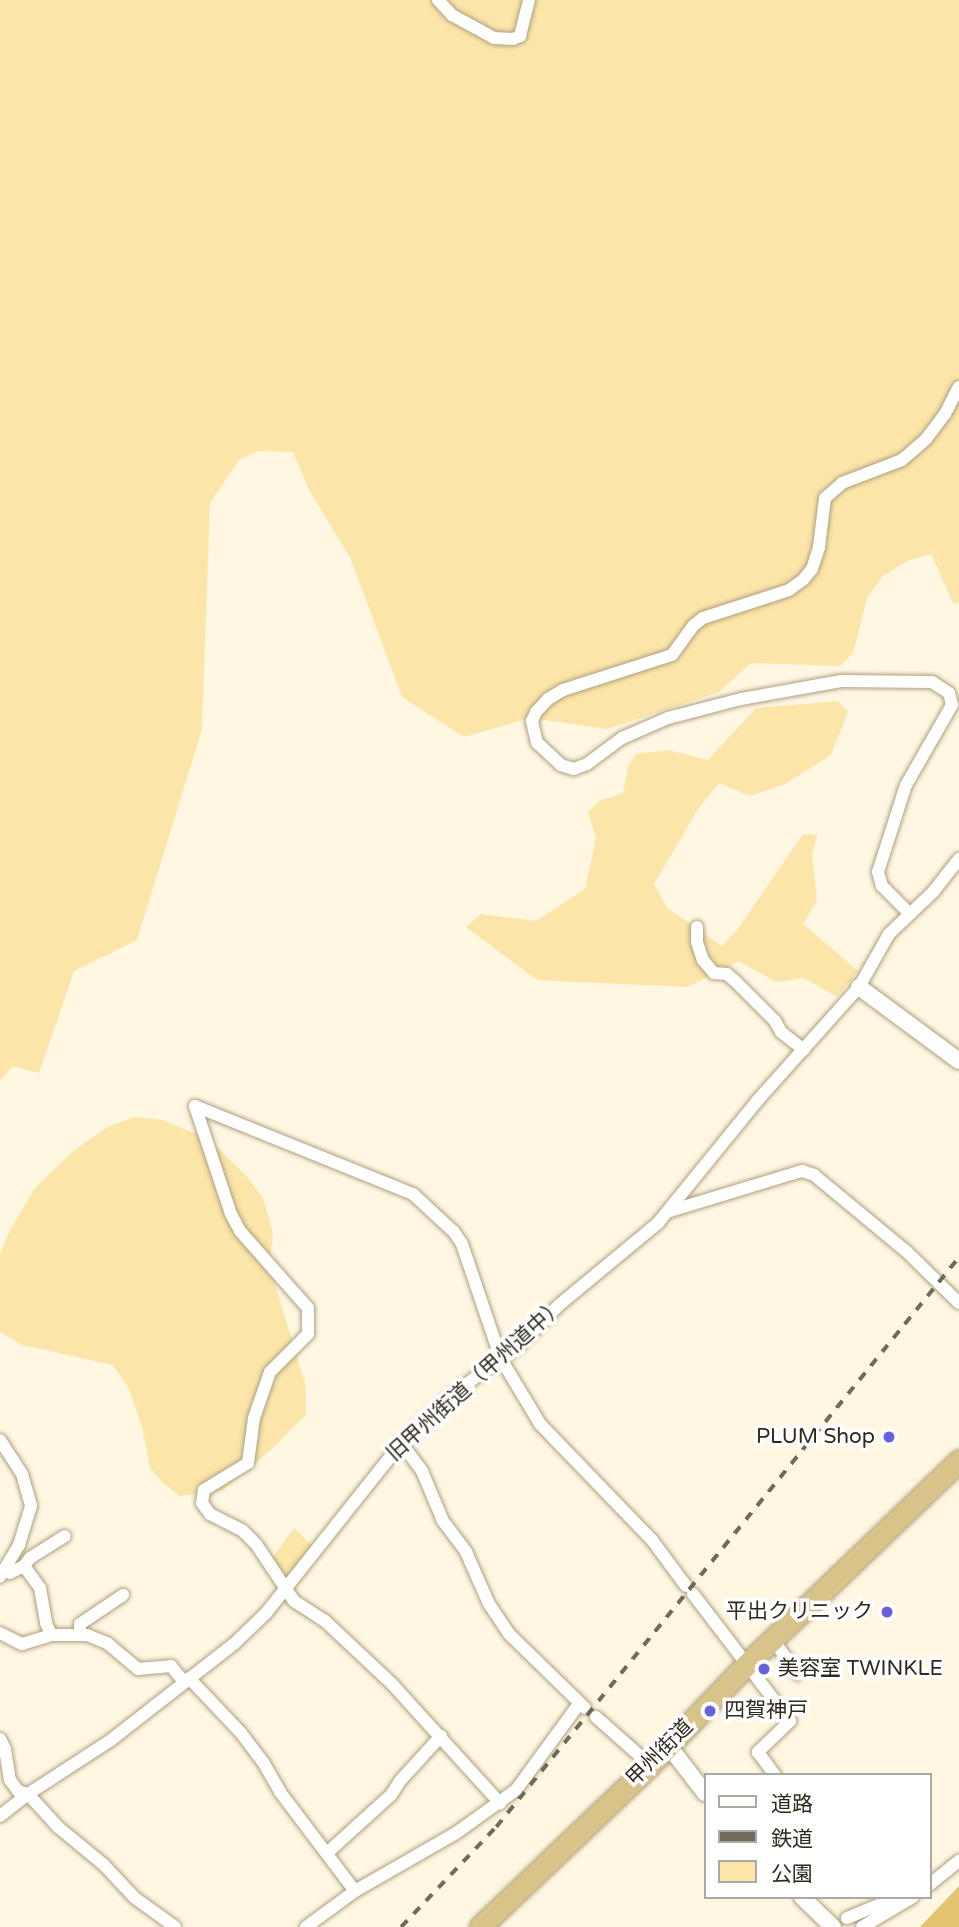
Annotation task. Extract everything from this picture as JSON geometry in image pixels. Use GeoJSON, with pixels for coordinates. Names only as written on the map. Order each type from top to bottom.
{"type":"FeatureCollection","features":[{"type":"Feature","properties":{"kind":"highway","name":"甲州街道"},"geometry":{"type":"LineString","coordinates":[[480,1927],[650,1765],[747,1664],[959,1461]]}},
{"type":"Feature","properties":{"kind":"street"},"geometry":{"type":"LineString","coordinates":[[438,0],[452,15],[494,38],[513,39],[520,36],[528,0]]}},
{"type":"Feature","properties":{"kind":"street"},"geometry":{"type":"LineString","coordinates":[[908,912],[882,886],[878,872],[892,820],[906,785],[952,705],[949,693],[932,681],[841,681],[741,699],[668,718],[622,738],[587,764],[574,769],[561,765],[537,743],[532,721],[548,699],[563,690],[672,655],[694,625],[703,618],[789,590],[803,580],[812,569],[818,547],[825,498],[842,483],[902,460],[926,439],[945,414],[959,387]]}},
{"type":"Feature","properties":{"kind":"street"},"geometry":{"type":"LineString","coordinates":[[669,1211],[757,1101],[859,987],[889,934],[908,912],[922,904],[959,859]]}},
{"type":"Feature","properties":{"kind":"street"},"geometry":{"type":"LineString","coordinates":[[697,927],[697,942],[703,960],[714,973],[727,974],[775,1021],[781,1032],[804,1050]]}},
{"type":"Feature","properties":{"kind":"street"},"geometry":{"type":"LineString","coordinates":[[859,987],[959,1061]]}},
{"type":"Feature","properties":{"kind":"street"},"geometry":{"type":"LineString","coordinates":[[500,1803],[441,1736],[341,1634],[294,1601],[256,1544],[242,1530],[210,1514],[202,1503],[204,1490],[248,1463],[262,1391],[270,1372],[308,1334],[308,1308],[240,1231],[231,1214],[195,1106],[413,1194],[454,1232],[462,1244],[501,1359],[540,1424],[652,1540],[790,1721],[758,1752],[774,1773]]}},
{"type":"Feature","properties":{"kind":"street","name":"旧甲州街道（甲州道中）"},"geometry":{"type":"LineString","coordinates":[[0,1816],[27,1794],[111,1740],[235,1643],[266,1613],[401,1443],[454,1393],[501,1359],[669,1211],[802,1171],[814,1175],[906,1251],[959,1303]]}},
{"type":"Feature","properties":{"kind":"street"},"geometry":{"type":"LineString","coordinates":[[0,1440],[22,1474],[31,1506],[19,1545],[2,1574]]}},
{"type":"Feature","properties":{"kind":"street"},"geometry":{"type":"LineString","coordinates":[[306,1927],[355,1891],[456,1833],[500,1803],[516,1790],[582,1706],[509,1634],[489,1604],[466,1552],[443,1521],[422,1471],[401,1443]]}},
{"type":"Feature","properties":{"kind":"street"},"geometry":{"type":"LineString","coordinates":[[2,1574],[16,1571],[30,1558],[65,1536]]}},
{"type":"Feature","properties":{"kind":"street"},"geometry":{"type":"LineString","coordinates":[[24,1566],[40,1588],[46,1623],[51,1635]]}},
{"type":"Feature","properties":{"kind":"street"},"geometry":{"type":"LineString","coordinates":[[80,1635],[80,1624],[123,1595]]}},
{"type":"Feature","properties":{"kind":"street"},"geometry":{"type":"LineString","coordinates":[[0,1633],[22,1644],[51,1635],[80,1635],[107,1643],[138,1669],[171,1666],[241,1733],[355,1891]]}},
{"type":"Feature","properties":{"kind":"street"},"geometry":{"type":"LineString","coordinates":[[773,1640],[798,1674]]}},
{"type":"Feature","properties":{"kind":"street"},"geometry":{"type":"LineString","coordinates":[[596,1717],[650,1765]]}},
{"type":"Feature","properties":{"kind":"street"},"geometry":{"type":"LineString","coordinates":[[327,1853],[391,1795],[400,1781],[441,1736]]}},
{"type":"Feature","properties":{"kind":"street"},"geometry":{"type":"LineString","coordinates":[[0,1740],[5,1749],[10,1780],[18,1791],[27,1794],[58,1826],[104,1865],[135,1898],[175,1927]]}},
{"type":"Feature","properties":{"kind":"street"},"geometry":{"type":"LineString","coordinates":[[668,1745],[704,1792]]}},
{"type":"Feature","properties":{"kind":"street"},"geometry":{"type":"LineString","coordinates":[[931,1883],[959,1861]]}},
{"type":"Feature","properties":{"kind":"street"},"geometry":{"type":"LineString","coordinates":[[805,1899],[840,1923],[894,1899]]}},
{"type":"Feature","properties":{"kind":"street"},"geometry":{"type":"LineString","coordinates":[[862,1927],[910,1899]]}},
{"type":"Feature","properties":{"kind":"green space"},"geometry":{"type":"Polygon","coordinates":[[[0,0],[959,0],[959,602],[954,605],[931,554],[907,561],[883,576],[867,598],[853,653],[840,666],[751,663],[719,692],[607,729],[530,718],[464,737],[402,697],[350,557],[310,492],[293,452],[258,451],[239,460],[210,503],[202,729],[137,940],[74,971],[39,1073],[13,1066],[0,1081],[0,0]]]}},
{"type":"Feature","properties":{"kind":"green space"},"geometry":{"type":"Polygon","coordinates":[[[838,701],[848,712],[831,755],[785,784],[750,796],[719,783],[698,809],[654,884],[667,908],[722,946],[738,929],[803,834],[817,835],[812,855],[817,900],[803,924],[858,971],[837,997],[804,978],[776,982],[739,961],[687,987],[537,980],[466,927],[481,914],[536,921],[585,889],[596,838],[588,812],[599,801],[623,793],[628,766],[636,754],[668,750],[708,760],[756,708],[838,701]]]}},
{"type":"Feature","properties":{"kind":"green space"},"geometry":{"type":"Polygon","coordinates":[[[135,1117],[163,1120],[210,1140],[248,1178],[263,1198],[273,1233],[270,1267],[306,1387],[306,1414],[273,1448],[222,1491],[180,1496],[150,1468],[142,1426],[128,1387],[113,1365],[22,1345],[0,1332],[0,1255],[9,1232],[35,1188],[71,1153],[107,1127],[135,1117]]]}},
{"type":"Feature","properties":{"kind":"green space"},"geometry":{"type":"Polygon","coordinates":[[[294,1528],[314,1547],[285,1580],[270,1561],[294,1528]]]}},
{"type":"Feature","properties":{"kind":"shaded area"},"geometry":{"type":"Polygon","coordinates":[[[959,1886],[959,1927],[920,1927],[959,1886]]]}},
{"type":"Feature","properties":{"kind":"railway"},"geometry":{"type":"LineString","coordinates":[[401,1927],[496,1827],[959,1257]]}},
{"type":"Feature","properties":{"kind":"place","name":"PLUM Shop"},"geometry":{"type":"Point","coordinates":[889,1437]}},
{"type":"Feature","properties":{"kind":"place","name":"平出クリニック"},"geometry":{"type":"Point","coordinates":[887,1612]}},
{"type":"Feature","properties":{"kind":"place","name":"美容室 TWINKLE"},"geometry":{"type":"Point","coordinates":[764,1669]}},
{"type":"Feature","properties":{"kind":"place","name":"四賀神戸"},"geometry":{"type":"Point","coordinates":[710,1711]}}]}
